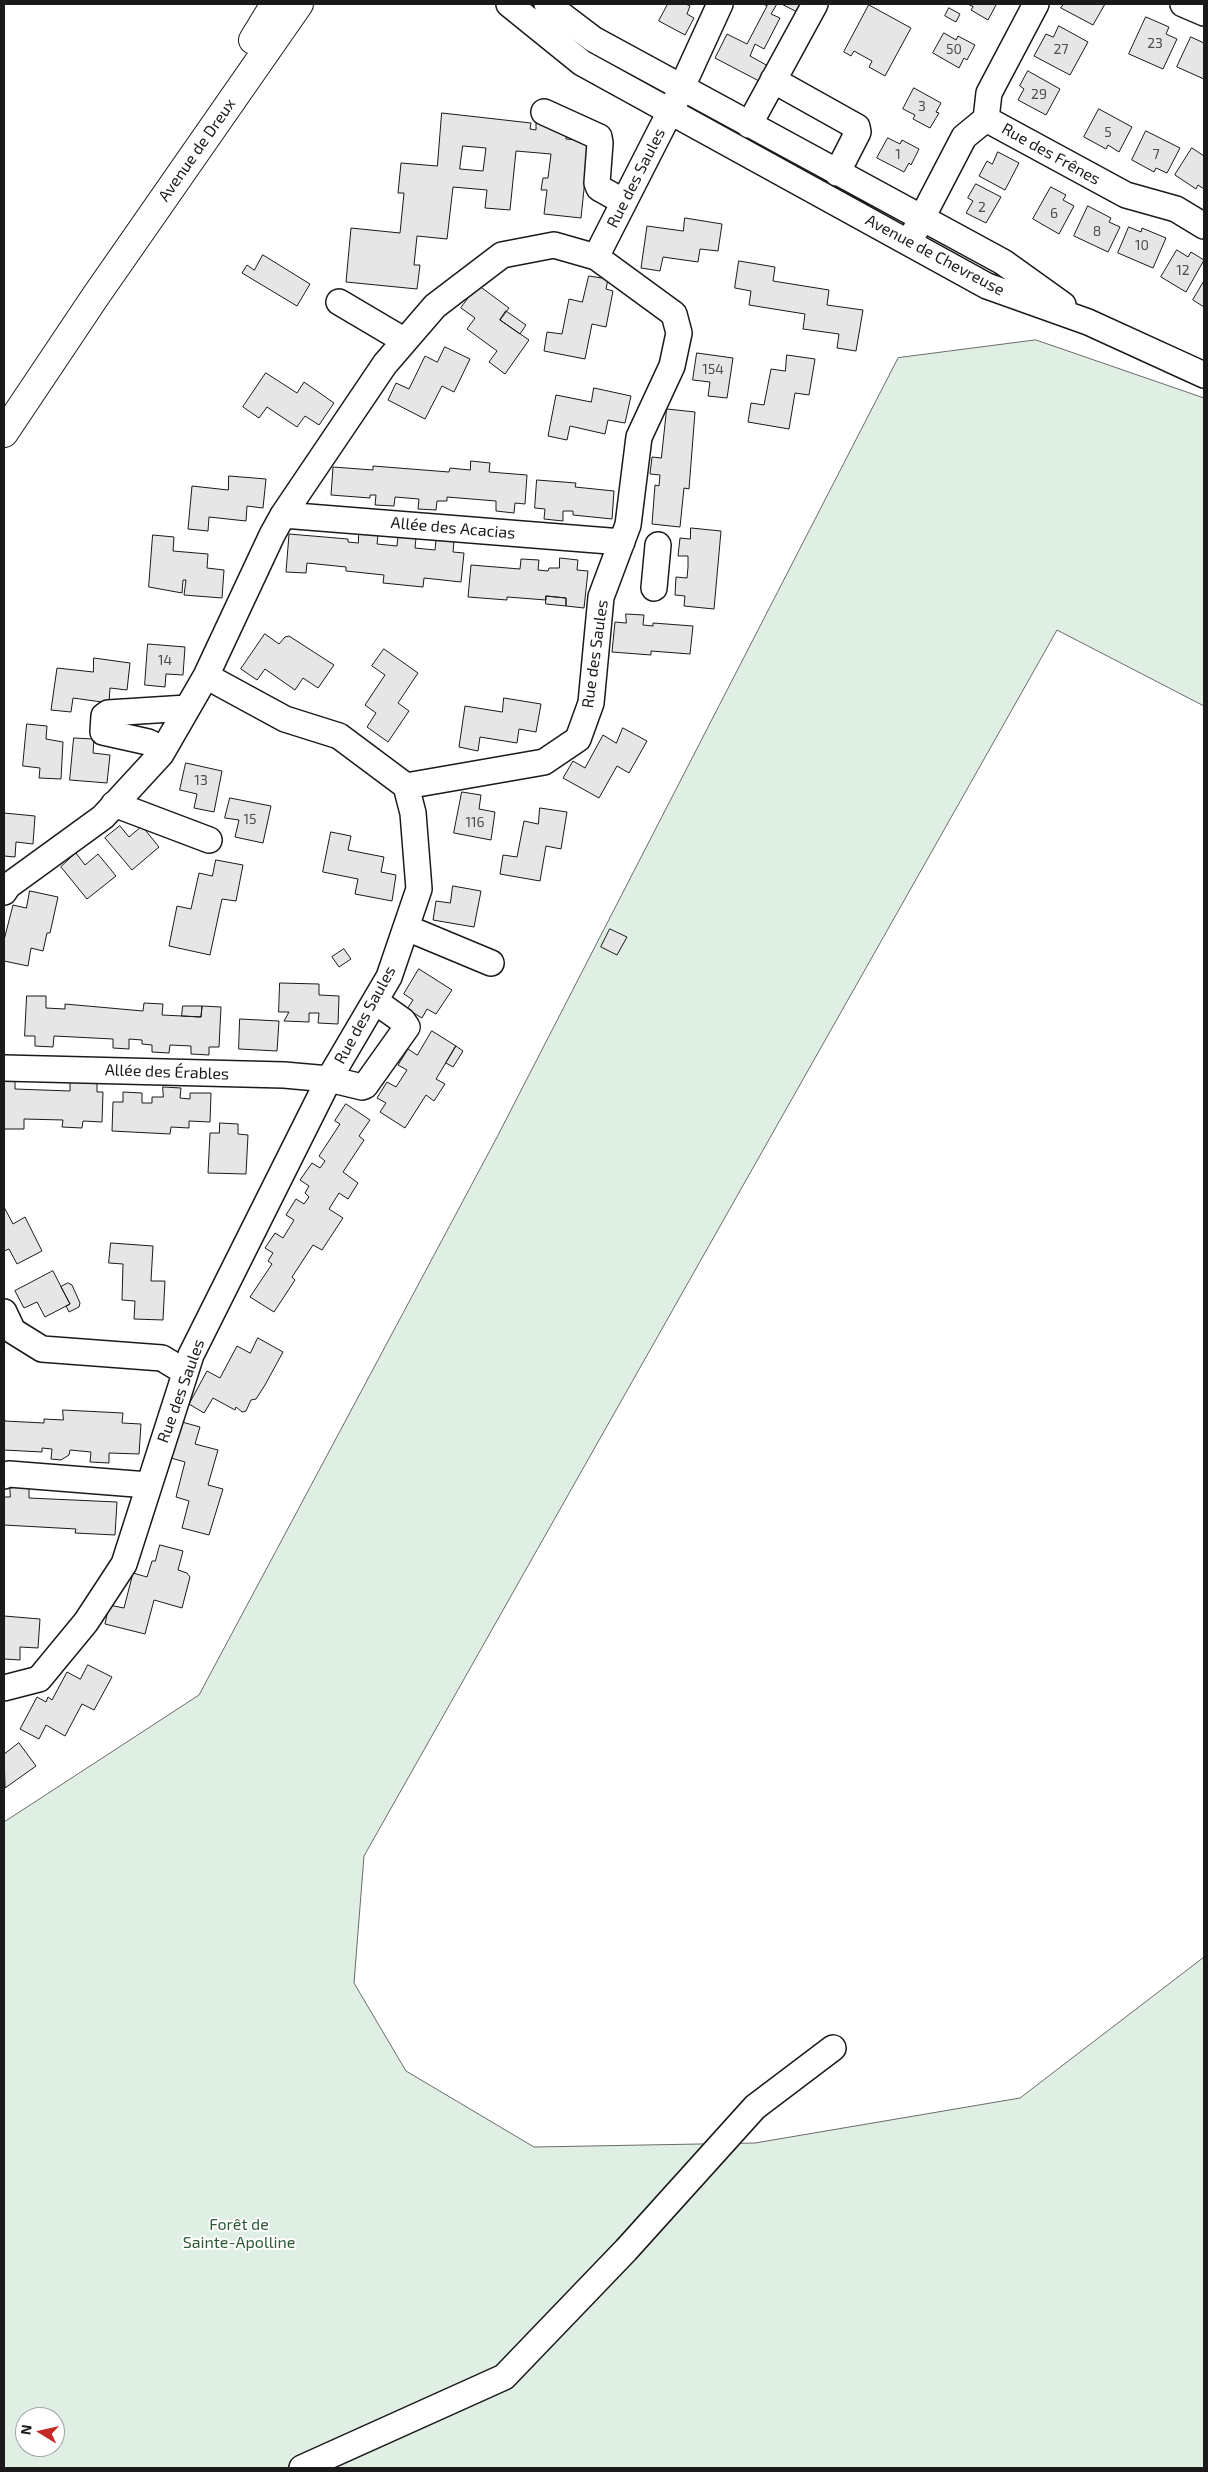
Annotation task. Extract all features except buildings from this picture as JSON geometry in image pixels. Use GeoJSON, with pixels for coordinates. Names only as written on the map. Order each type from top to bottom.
{"type":"FeatureCollection","features":[{"type":"Feature","properties":{"kind":"main road","name":"Avenue de Dreux"},"geometry":{"type":"LineString","coordinates":[[95,297],[275,4]]}},
{"type":"Feature","properties":{"kind":"main road","name":"Avenue de Dreux"},"geometry":{"type":"LineString","coordinates":[[4,433],[95,297],[299,4]]}},
{"type":"Feature","properties":{"kind":"street","name":"Avenue de Chevreuse"},"geometry":{"type":"LineString","coordinates":[[509,4],[582,63],[675,100],[749,125],[1003,262],[1088,322]]}},
{"type":"Feature","properties":{"kind":"street","name":"Avenue de Chevreuse"},"geometry":{"type":"LineString","coordinates":[[547,4],[675,100],[910,244],[987,286],[1088,322]]}},
{"type":"Feature","properties":{"kind":"street","name":"Rue des Saules"},"geometry":{"type":"LineString","coordinates":[[596,257],[675,100],[720,4]]}},
{"type":"Feature","properties":{"kind":"street"},"geometry":{"type":"LineString","coordinates":[[749,125],[815,4]]}},
{"type":"Feature","properties":{"kind":"street","name":"Rue des Frênes"},"geometry":{"type":"LineString","coordinates":[[1036,4],[989,93],[986,119],[1126,195],[1176,209],[1204,226]]}},
{"type":"Feature","properties":{"kind":"street"},"geometry":{"type":"LineString","coordinates":[[1183,4],[1204,13]]}},
{"type":"Feature","properties":{"kind":"street"},"geometry":{"type":"LineString","coordinates":[[774,80],[856,127],[858,132],[837,172]]}},
{"type":"Feature","properties":{"kind":"street"},"geometry":{"type":"LineString","coordinates":[[544,112],[599,137],[597,183],[599,188],[624,202]]}},
{"type":"Feature","properties":{"kind":"street"},"geometry":{"type":"LineString","coordinates":[[910,244],[921,218],[964,137],[986,119]]}},
{"type":"Feature","properties":{"kind":"street","name":"Rue des Saules"},"geometry":{"type":"LineString","coordinates":[[4,892],[8,886],[103,817],[161,754],[206,676],[283,515],[386,364],[435,306],[502,255],[554,245],[596,257],[674,314],[679,333],[672,366],[639,437],[628,524],[601,597],[591,703],[578,739],[544,762],[406,786],[413,813],[419,889],[389,977],[329,1079],[185,1372],[124,1564],[86,1622],[39,1679],[4,1688]]}},
{"type":"Feature","properties":{"kind":"street"},"geometry":{"type":"LineString","coordinates":[[339,302],[405,341]]}},
{"type":"Feature","properties":{"kind":"street"},"geometry":{"type":"LineString","coordinates":[[1088,322],[1204,375]]}},
{"type":"Feature","properties":{"kind":"street","name":"Allée des Acacias"},"geometry":{"type":"LineString","coordinates":[[283,515],[622,542]]}},
{"type":"Feature","properties":{"kind":"street"},"geometry":{"type":"LineString","coordinates":[[654,588],[658,545]]}},
{"type":"Feature","properties":{"kind":"street"},"geometry":{"type":"LineString","coordinates":[[206,676],[285,719],[339,736],[406,786]]}},
{"type":"Feature","properties":{"kind":"street"},"geometry":{"type":"LineString","coordinates":[[161,754],[154,745],[148,742],[103,732],[104,716],[108,713],[187,708]]}},
{"type":"Feature","properties":{"kind":"street"},"geometry":{"type":"LineString","coordinates":[[114,804],[209,840]]}},
{"type":"Feature","properties":{"kind":"street"},"geometry":{"type":"LineString","coordinates":[[407,928],[491,963]]}},
{"type":"Feature","properties":{"kind":"street","name":"Allée des Érables"},"geometry":{"type":"LineString","coordinates":[[4,1068],[284,1075],[329,1079],[365,1086],[407,1028],[403,1021],[375,1001]]}},
{"type":"Feature","properties":{"kind":"street"},"geometry":{"type":"LineString","coordinates":[[4,1312],[14,1331],[42,1348],[162,1358],[185,1372]]}},
{"type":"Feature","properties":{"kind":"street"},"geometry":{"type":"LineString","coordinates":[[4,1476],[8,1474],[148,1485]]}},
{"type":"Feature","properties":{"kind":"street"},"geometry":{"type":"LineString","coordinates":[[302,2468],[504,2377],[626,2250],[755,2107],[833,2048]]}},
{"type":"Feature","properties":{"kind":"green space","name":"Forêt de Sainte-Apolline"},"geometry":{"type":"Polygon","coordinates":[[[1036,340],[1204,398],[1204,706],[1057,630],[364,1856],[354,1983],[406,2071],[534,2147],[755,2143],[1020,2098],[1204,1957],[1204,2468],[4,2468],[4,1822],[199,1695],[496,1139],[898,358],[1036,340]]]}}]}
